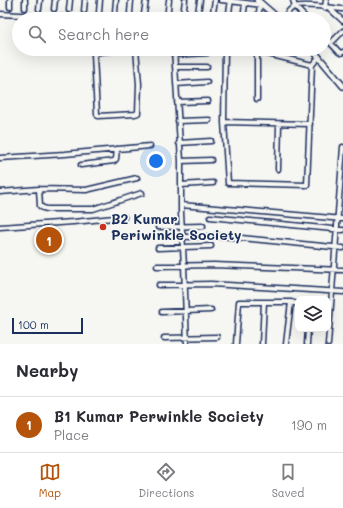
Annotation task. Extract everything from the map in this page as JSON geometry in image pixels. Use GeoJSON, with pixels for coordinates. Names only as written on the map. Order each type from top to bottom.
{"type":"FeatureCollection","features":[{"type":"Feature","properties":{"kind":"street"},"geometry":{"type":"LineString","coordinates":[[10,0],[10,7]]}},
{"type":"Feature","properties":{"kind":"street"},"geometry":{"type":"LineString","coordinates":[[24,8],[25,0]]}},
{"type":"Feature","properties":{"kind":"street"},"geometry":{"type":"LineString","coordinates":[[39,9],[40,0]]}},
{"type":"Feature","properties":{"kind":"street"},"geometry":{"type":"LineString","coordinates":[[54,10],[55,0]]}},
{"type":"Feature","properties":{"kind":"street"},"geometry":{"type":"LineString","coordinates":[[69,10],[70,0]]}},
{"type":"Feature","properties":{"kind":"street"},"geometry":{"type":"LineString","coordinates":[[84,11],[85,0]]}},
{"type":"Feature","properties":{"kind":"street"},"geometry":{"type":"LineString","coordinates":[[99,12],[100,0]]}},
{"type":"Feature","properties":{"kind":"street"},"geometry":{"type":"LineString","coordinates":[[115,12],[116,0]]}},
{"type":"Feature","properties":{"kind":"street"},"geometry":{"type":"LineString","coordinates":[[130,12],[131,0]]}},
{"type":"Feature","properties":{"kind":"street"},"geometry":{"type":"LineString","coordinates":[[144,12],[146,0]]}},
{"type":"Feature","properties":{"kind":"street"},"geometry":{"type":"LineString","coordinates":[[168,12],[169,0]]}},
{"type":"Feature","properties":{"kind":"street"},"geometry":{"type":"LineString","coordinates":[[184,12],[185,0]]}},
{"type":"Feature","properties":{"kind":"street"},"geometry":{"type":"LineString","coordinates":[[198,12],[200,0]]}},
{"type":"Feature","properties":{"kind":"street"},"geometry":{"type":"LineString","coordinates":[[213,12],[215,0]]}},
{"type":"Feature","properties":{"kind":"street"},"geometry":{"type":"LineString","coordinates":[[221,0],[245,4],[260,3],[271,12]]}},
{"type":"Feature","properties":{"kind":"street"},"geometry":{"type":"LineString","coordinates":[[293,0],[295,6],[301,12]]}},
{"type":"Feature","properties":{"kind":"street"},"geometry":{"type":"LineString","coordinates":[[326,0],[328,8],[343,21]]}},
{"type":"Feature","properties":{"kind":"street"},"geometry":{"type":"LineString","coordinates":[[229,12],[231,1]]}},
{"type":"Feature","properties":{"kind":"street"},"geometry":{"type":"LineString","coordinates":[[244,12],[245,4]]}},
{"type":"Feature","properties":{"kind":"street"},"geometry":{"type":"LineString","coordinates":[[289,12],[295,6],[343,9]]}},
{"type":"Feature","properties":{"kind":"street"},"geometry":{"type":"LineString","coordinates":[[0,14],[12,15]]}},
{"type":"Feature","properties":{"kind":"street"},"geometry":{"type":"LineString","coordinates":[[343,31],[331,43],[339,52],[343,52]]}},
{"type":"Feature","properties":{"kind":"street"},"geometry":{"type":"LineString","coordinates":[[95,56],[98,116],[138,113],[139,84],[137,56]]}},
{"type":"Feature","properties":{"kind":"street"},"geometry":{"type":"LineString","coordinates":[[174,56],[180,161],[180,205],[187,344]]}},
{"type":"Feature","properties":{"kind":"street"},"geometry":{"type":"LineString","coordinates":[[225,56],[224,122],[228,183],[307,185],[312,65],[319,57],[343,85]]}},
{"type":"Feature","properties":{"kind":"street"},"geometry":{"type":"LineString","coordinates":[[257,56],[257,99]]}},
{"type":"Feature","properties":{"kind":"street"},"geometry":{"type":"LineString","coordinates":[[277,56],[312,65]]}},
{"type":"Feature","properties":{"kind":"street"},"geometry":{"type":"LineString","coordinates":[[175,67],[207,67]]}},
{"type":"Feature","properties":{"kind":"street"},"geometry":{"type":"LineString","coordinates":[[176,84],[207,82]]}},
{"type":"Feature","properties":{"kind":"street"},"geometry":{"type":"LineString","coordinates":[[177,102],[208,101]]}},
{"type":"Feature","properties":{"kind":"street"},"geometry":{"type":"LineString","coordinates":[[178,121],[209,120]]}},
{"type":"Feature","properties":{"kind":"street"},"geometry":{"type":"LineString","coordinates":[[224,122],[310,124]]}},
{"type":"Feature","properties":{"kind":"street"},"geometry":{"type":"LineString","coordinates":[[278,169],[279,124]]}},
{"type":"Feature","properties":{"kind":"street"},"geometry":{"type":"LineString","coordinates":[[179,142],[211,141]]}},
{"type":"Feature","properties":{"kind":"street"},"geometry":{"type":"LineString","coordinates":[[0,158],[150,146]]}},
{"type":"Feature","properties":{"kind":"street"},"geometry":{"type":"LineString","coordinates":[[331,297],[343,147]]}},
{"type":"Feature","properties":{"kind":"street"},"geometry":{"type":"LineString","coordinates":[[81,165],[114,161],[116,159],[117,149]]}},
{"type":"Feature","properties":{"kind":"street"},"geometry":{"type":"LineString","coordinates":[[180,161],[211,160]]}},
{"type":"Feature","properties":{"kind":"street"},"geometry":{"type":"LineString","coordinates":[[0,192],[39,189],[86,190],[137,178]]}},
{"type":"Feature","properties":{"kind":"street"},"geometry":{"type":"LineString","coordinates":[[181,185],[213,183]]}},
{"type":"Feature","properties":{"kind":"street"},"geometry":{"type":"LineString","coordinates":[[39,189],[40,206],[47,209],[93,209],[142,194]]}},
{"type":"Feature","properties":{"kind":"street"},"geometry":{"type":"LineString","coordinates":[[180,205],[343,219]]}},
{"type":"Feature","properties":{"kind":"street"},"geometry":{"type":"LineString","coordinates":[[0,227],[124,217]]}},
{"type":"Feature","properties":{"kind":"street"},"geometry":{"type":"LineString","coordinates":[[210,217],[343,230]]}},
{"type":"Feature","properties":{"kind":"street"},"geometry":{"type":"LineString","coordinates":[[158,227],[204,226]]}},
{"type":"Feature","properties":{"kind":"street"},"geometry":{"type":"LineString","coordinates":[[182,237],[221,236],[343,248]]}},
{"type":"Feature","properties":{"kind":"street"},"geometry":{"type":"LineString","coordinates":[[158,248],[211,246]]}},
{"type":"Feature","properties":{"kind":"street"},"geometry":{"type":"LineString","coordinates":[[157,266],[343,270]]}},
{"type":"Feature","properties":{"kind":"street"},"geometry":{"type":"LineString","coordinates":[[159,285],[211,284],[343,292]]}},
{"type":"Feature","properties":{"kind":"street"},"geometry":{"type":"LineString","coordinates":[[236,344],[239,302],[295,303]]}},
{"type":"Feature","properties":{"kind":"street"},"geometry":{"type":"LineString","coordinates":[[262,344],[264,302]]}},
{"type":"Feature","properties":{"kind":"street"},"geometry":{"type":"LineString","coordinates":[[286,344],[291,302]]}},
{"type":"Feature","properties":{"kind":"street"},"geometry":{"type":"LineString","coordinates":[[162,312],[211,310]]}},
{"type":"Feature","properties":{"kind":"street"},"geometry":{"type":"LineString","coordinates":[[307,344],[308,332]]}},
{"type":"Feature","properties":{"kind":"street"},"geometry":{"type":"LineString","coordinates":[[328,332],[328,344]]}},
{"type":"Feature","properties":{"kind":"street"},"geometry":{"type":"LineString","coordinates":[[164,338],[217,337]]}},
{"type":"Feature","properties":{"kind":"place","name":"B2 Kumar Periwinkle Society"},"geometry":{"type":"Point","coordinates":[103,227]}},
{"type":"Feature","properties":{"kind":"place","name":"B1 Kumar Perwinkle Society"},"geometry":{"type":"Point","coordinates":[49,240]}}]}
